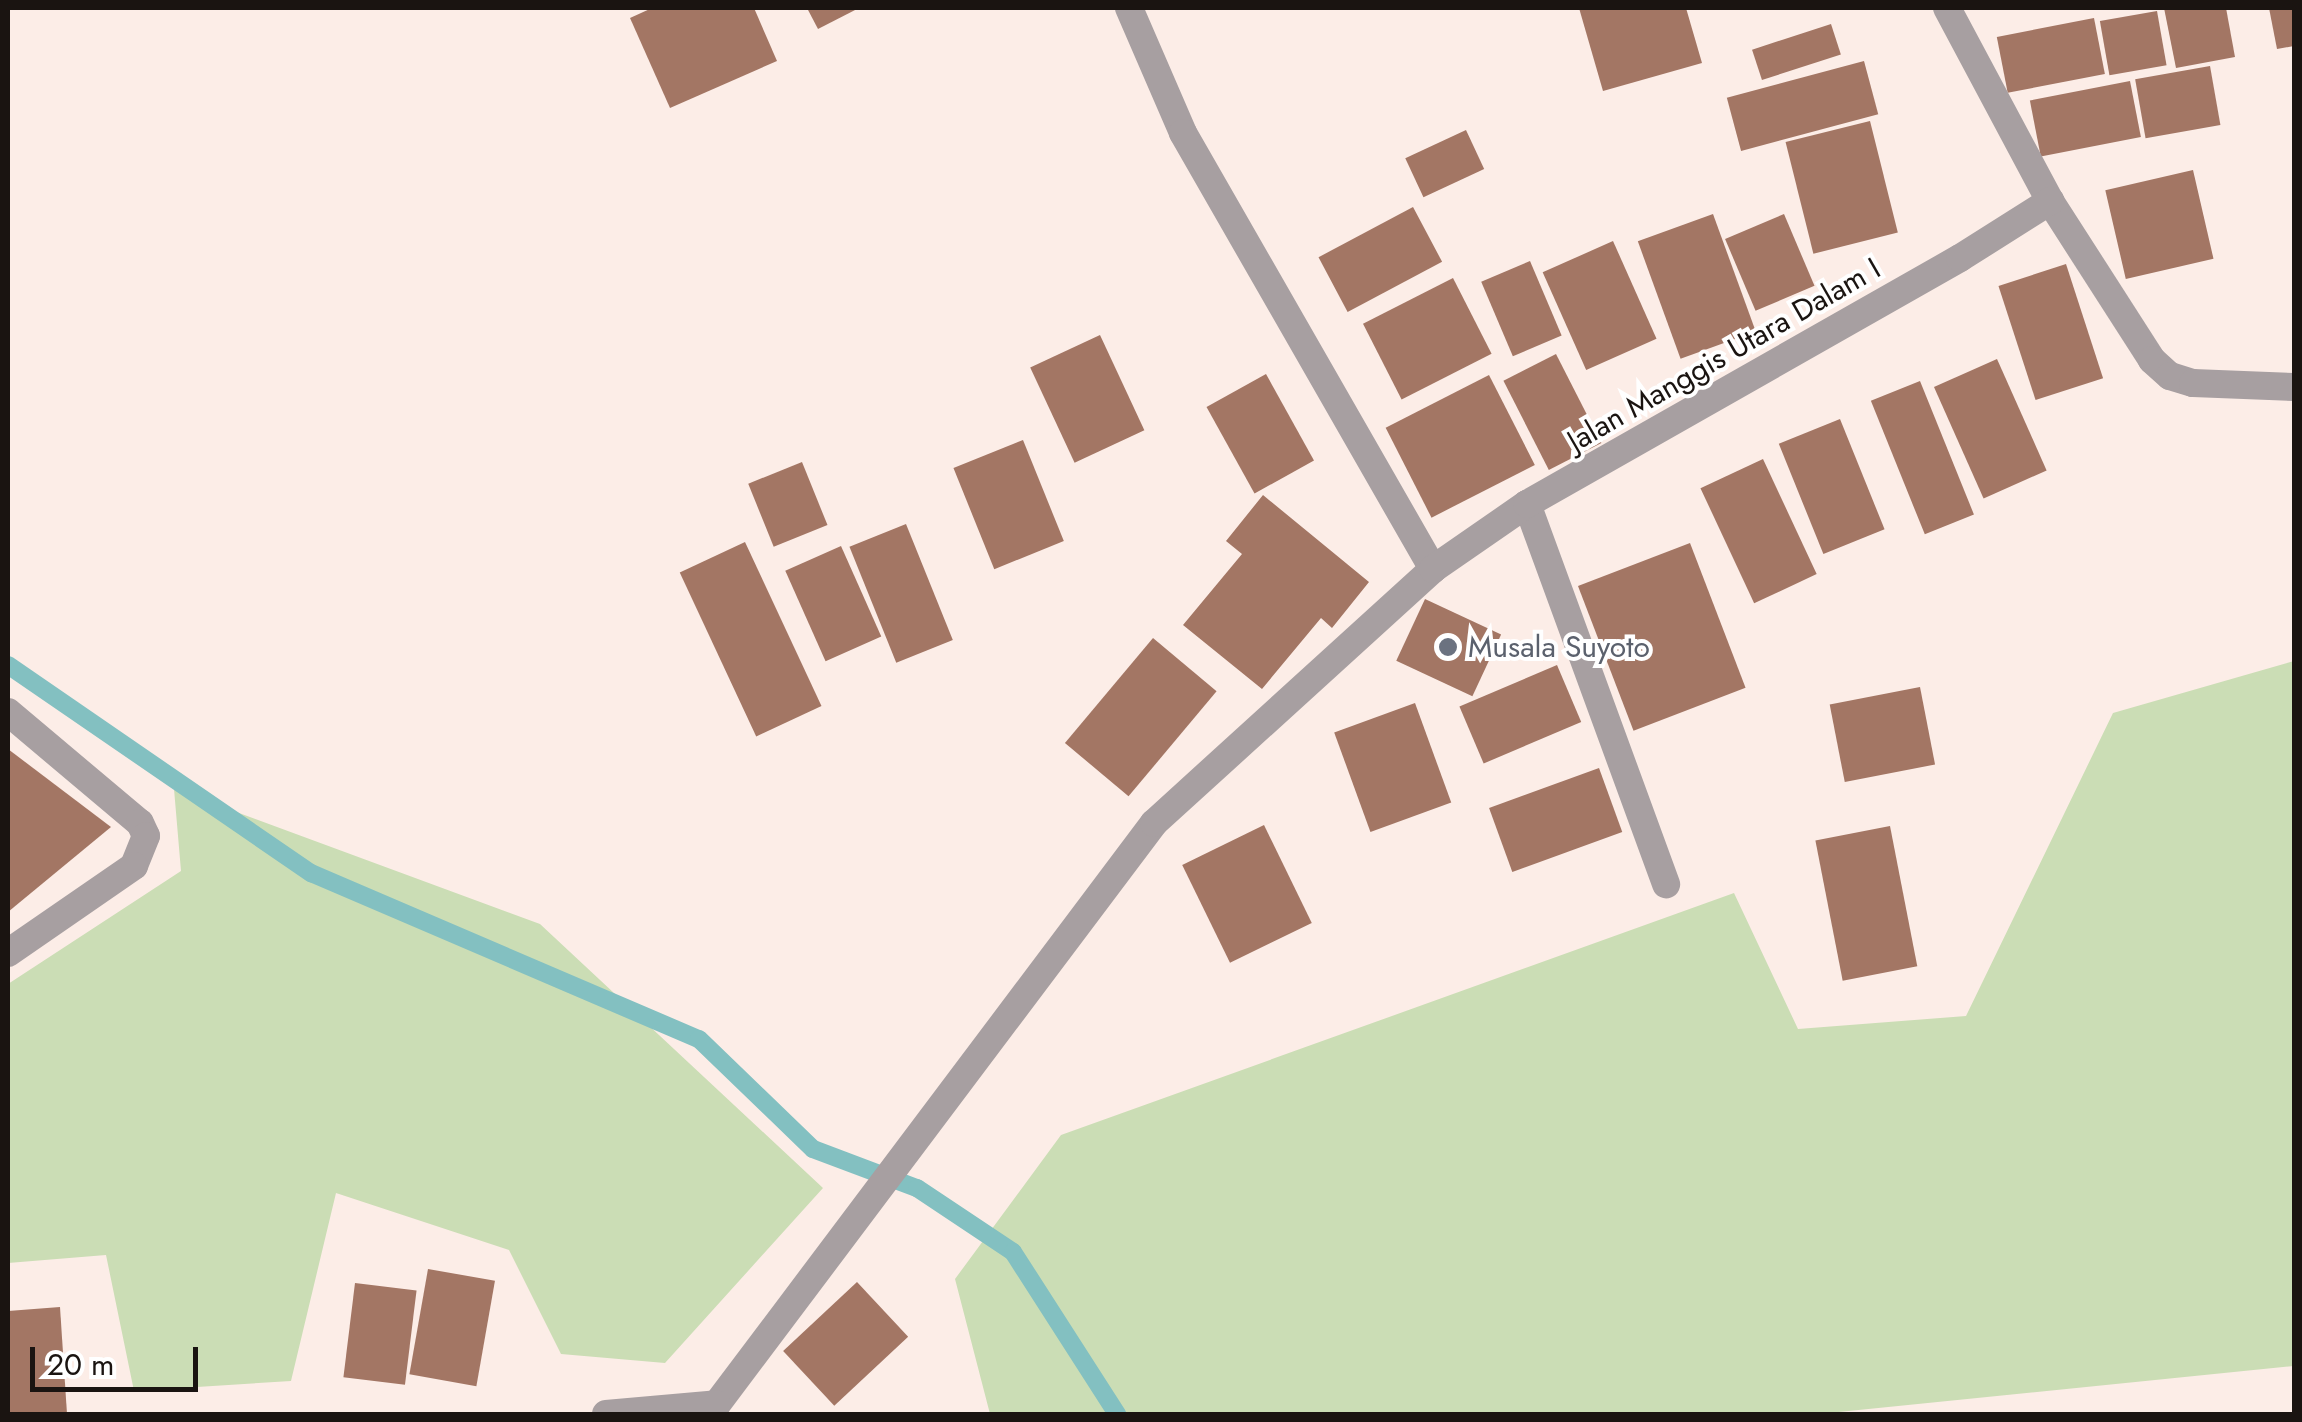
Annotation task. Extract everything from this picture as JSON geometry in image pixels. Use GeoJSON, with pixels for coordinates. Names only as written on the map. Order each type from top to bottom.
{"type":"FeatureCollection","features":[{"type":"Feature","properties":{"kind":"street"},"geometry":{"type":"LineString","coordinates":[[1129,8],[1183,133],[1433,569]]}},
{"type":"Feature","properties":{"kind":"street"},"geometry":{"type":"LineString","coordinates":[[1948,8],[2050,201],[2152,360],[2170,376],[2223,387],[2294,388]]}},
{"type":"Feature","properties":{"kind":"street","name":"Jalan Manggis Utara Dalam I"},"geometry":{"type":"LineString","coordinates":[[718,1409],[862,1204],[1154,823],[1433,569],[1527,504],[1960,258],[2050,201]]}},
{"type":"Feature","properties":{"kind":"street"},"geometry":{"type":"LineString","coordinates":[[1527,504],[1666,884]]}},
{"type":"Feature","properties":{"kind":"street"},"geometry":{"type":"LineString","coordinates":[[8,712],[140,823],[146,836],[134,866],[8,954]]}},
{"type":"Feature","properties":{"kind":"street"},"geometry":{"type":"LineString","coordinates":[[606,1414],[718,1409]]}},
{"type":"Feature","properties":{"kind":"green space"},"geometry":{"type":"Polygon","coordinates":[[[2294,661],[2294,1366],[1819,1414],[990,1414],[955,1279],[1061,1135],[1734,893],[1798,1029],[1966,1016],[2113,713],[2294,661]]]}},
{"type":"Feature","properties":{"kind":"green space"},"geometry":{"type":"Polygon","coordinates":[[[174,789],[540,924],[823,1188],[665,1363],[561,1354],[509,1250],[336,1193],[291,1381],[134,1391],[106,1255],[8,1263],[8,984],[181,871],[174,789]]]}},
{"type":"Feature","properties":{"kind":"building"},"geometry":{"type":"Polygon","coordinates":[[[652,8],[754,8],[777,61],[670,108],[630,18],[652,8]]]}},
{"type":"Feature","properties":{"kind":"building"},"geometry":{"type":"Polygon","coordinates":[[[807,8],[859,8],[818,29],[807,8]]]}},
{"type":"Feature","properties":{"kind":"building"},"geometry":{"type":"Polygon","coordinates":[[[1579,8],[1686,8],[1702,63],[1603,91],[1579,8]]]}},
{"type":"Feature","properties":{"kind":"building"},"geometry":{"type":"Polygon","coordinates":[[[2164,8],[2226,8],[2235,57],[2176,68],[2164,8]]]}},
{"type":"Feature","properties":{"kind":"building"},"geometry":{"type":"Polygon","coordinates":[[[2269,8],[2294,8],[2294,46],[2277,49],[2269,8]]]}},
{"type":"Feature","properties":{"kind":"building"},"geometry":{"type":"Polygon","coordinates":[[[2157,11],[2167,65],[2109,75],[2100,21],[2157,11]]]}},
{"type":"Feature","properties":{"kind":"building"},"geometry":{"type":"Polygon","coordinates":[[[2094,18],[2105,74],[2008,93],[1997,37],[2094,18]]]}},
{"type":"Feature","properties":{"kind":"building"},"geometry":{"type":"Polygon","coordinates":[[[1831,24],[1841,54],[1762,80],[1752,50],[1831,24]]]}},
{"type":"Feature","properties":{"kind":"building"},"geometry":{"type":"Polygon","coordinates":[[[1864,61],[1878,114],[1741,151],[1727,98],[1864,61]]]}},
{"type":"Feature","properties":{"kind":"building"},"geometry":{"type":"Polygon","coordinates":[[[2210,66],[2220,125],[2146,138],[2135,79],[2210,66]]]}},
{"type":"Feature","properties":{"kind":"building"},"geometry":{"type":"Polygon","coordinates":[[[2130,81],[2141,137],[2041,156],[2030,100],[2130,81]]]}},
{"type":"Feature","properties":{"kind":"building"},"geometry":{"type":"Polygon","coordinates":[[[1870,121],[1898,233],[1813,254],[1786,142],[1870,121]]]}},
{"type":"Feature","properties":{"kind":"building"},"geometry":{"type":"Polygon","coordinates":[[[1466,130],[1484,169],[1423,197],[1405,158],[1466,130]]]}},
{"type":"Feature","properties":{"kind":"building"},"geometry":{"type":"Polygon","coordinates":[[[2193,170],[2213,259],[2126,279],[2105,190],[2193,170]]]}},
{"type":"Feature","properties":{"kind":"building"},"geometry":{"type":"Polygon","coordinates":[[[1413,207],[1442,262],[1348,312],[1319,257],[1413,207]]]}},
{"type":"Feature","properties":{"kind":"building"},"geometry":{"type":"Polygon","coordinates":[[[1713,214],[1756,331],[1681,359],[1638,241],[1713,214]]]}},
{"type":"Feature","properties":{"kind":"building"},"geometry":{"type":"Polygon","coordinates":[[[1784,214],[1814,286],[1756,311],[1725,239],[1784,214]]]}},
{"type":"Feature","properties":{"kind":"building"},"geometry":{"type":"Polygon","coordinates":[[[1613,241],[1657,339],[1586,370],[1543,272],[1613,241]]]}},
{"type":"Feature","properties":{"kind":"building"},"geometry":{"type":"Polygon","coordinates":[[[1530,261],[1562,336],[1513,356],[1481,282],[1530,261]]]}},
{"type":"Feature","properties":{"kind":"building"},"geometry":{"type":"Polygon","coordinates":[[[2066,264],[2103,378],[2036,400],[1998,286],[2066,264]]]}},
{"type":"Feature","properties":{"kind":"building"},"geometry":{"type":"Polygon","coordinates":[[[1453,278],[1492,354],[1402,400],[1363,324],[1453,278]]]}},
{"type":"Feature","properties":{"kind":"building"},"geometry":{"type":"Polygon","coordinates":[[[1100,335],[1144,430],[1075,463],[1030,368],[1100,335]]]}},
{"type":"Feature","properties":{"kind":"building"},"geometry":{"type":"Polygon","coordinates":[[[1556,354],[1601,443],[1549,470],[1503,381],[1556,354]]]}},
{"type":"Feature","properties":{"kind":"building"},"geometry":{"type":"Polygon","coordinates":[[[1997,359],[2047,470],[1984,499],[1934,387],[1997,359]]]}},
{"type":"Feature","properties":{"kind":"building"},"geometry":{"type":"Polygon","coordinates":[[[1266,374],[1314,461],[1255,494],[1207,407],[1266,374]]]}},
{"type":"Feature","properties":{"kind":"building"},"geometry":{"type":"Polygon","coordinates":[[[1489,375],[1535,465],[1431,518],[1386,428],[1489,375]]]}},
{"type":"Feature","properties":{"kind":"building"},"geometry":{"type":"Polygon","coordinates":[[[1920,381],[1974,515],[1925,534],[1871,401],[1920,381]]]}},
{"type":"Feature","properties":{"kind":"building"},"geometry":{"type":"Polygon","coordinates":[[[1840,419],[1885,529],[1823,554],[1779,444],[1840,419]]]}},
{"type":"Feature","properties":{"kind":"building"},"geometry":{"type":"Polygon","coordinates":[[[1023,440],[1064,541],[994,569],[953,468],[1023,440]]]}},
{"type":"Feature","properties":{"kind":"building"},"geometry":{"type":"Polygon","coordinates":[[[1763,459],[1817,574],[1754,603],[1700,488],[1763,459]]]}},
{"type":"Feature","properties":{"kind":"building"},"geometry":{"type":"Polygon","coordinates":[[[802,462],[827,525],[774,547],[748,484],[802,462]]]}},
{"type":"Feature","properties":{"kind":"building"},"geometry":{"type":"Polygon","coordinates":[[[1263,495],[1369,582],[1332,628],[1321,618],[1262,689],[1183,625],[1242,554],[1226,541],[1263,495]]]}},
{"type":"Feature","properties":{"kind":"building"},"geometry":{"type":"Polygon","coordinates":[[[906,524],[953,640],[896,663],[849,547],[906,524]]]}},
{"type":"Feature","properties":{"kind":"building"},"geometry":{"type":"Polygon","coordinates":[[[745,542],[821,706],[756,736],[680,572],[745,542]]]}},
{"type":"Feature","properties":{"kind":"building"},"geometry":{"type":"Polygon","coordinates":[[[1690,543],[1746,688],[1634,731],[1578,586],[1690,543]]]}},
{"type":"Feature","properties":{"kind":"building"},"geometry":{"type":"Polygon","coordinates":[[[841,546],[881,636],[826,661],[785,571],[841,546]]]}},
{"type":"Feature","properties":{"kind":"building","name":"Musala Suyoto"},"geometry":{"type":"Polygon","coordinates":[[[1425,599],[1501,634],[1472,696],[1396,661],[1425,599]]]}},
{"type":"Feature","properties":{"kind":"building"},"geometry":{"type":"Polygon","coordinates":[[[1153,638],[1217,691],[1129,796],[1065,743],[1153,638]]]}},
{"type":"Feature","properties":{"kind":"building"},"geometry":{"type":"Polygon","coordinates":[[[1557,665],[1581,722],[1484,763],[1459,706],[1557,665]]]}},
{"type":"Feature","properties":{"kind":"building"},"geometry":{"type":"Polygon","coordinates":[[[1920,687],[1935,765],[1845,782],[1830,705],[1920,687]]]}},
{"type":"Feature","properties":{"kind":"building"},"geometry":{"type":"Polygon","coordinates":[[[1415,703],[1451,803],[1370,832],[1334,732],[1415,703]]]}},
{"type":"Feature","properties":{"kind":"building"},"geometry":{"type":"Polygon","coordinates":[[[8,749],[111,827],[8,912],[8,749]]]}},
{"type":"Feature","properties":{"kind":"building"},"geometry":{"type":"Polygon","coordinates":[[[1599,768],[1622,832],[1512,872],[1489,808],[1599,768]]]}},
{"type":"Feature","properties":{"kind":"building"},"geometry":{"type":"Polygon","coordinates":[[[1264,825],[1312,923],[1230,963],[1182,865],[1264,825]]]}},
{"type":"Feature","properties":{"kind":"building"},"geometry":{"type":"Polygon","coordinates":[[[1890,826],[1917,966],[1843,981],[1815,841],[1890,826]]]}},
{"type":"Feature","properties":{"kind":"building"},"geometry":{"type":"Polygon","coordinates":[[[428,1269],[495,1281],[476,1386],[409,1374],[428,1269]]]}},
{"type":"Feature","properties":{"kind":"building"},"geometry":{"type":"Polygon","coordinates":[[[857,1282],[908,1337],[834,1406],[783,1351],[857,1282]]]}},
{"type":"Feature","properties":{"kind":"building"},"geometry":{"type":"Polygon","coordinates":[[[355,1283],[417,1291],[405,1385],[343,1377],[355,1283]]]}},
{"type":"Feature","properties":{"kind":"building"},"geometry":{"type":"Polygon","coordinates":[[[60,1307],[67,1414],[8,1414],[8,1311],[60,1307]]]}},
{"type":"Feature","properties":{"kind":"waterway"},"geometry":{"type":"LineString","coordinates":[[8,665],[311,873],[699,1039],[813,1149],[917,1188],[1013,1252],[1117,1414]]}},
{"type":"Feature","properties":{"kind":"place","name":"Musala Suyoto"},"geometry":{"type":"Point","coordinates":[1448,647]}}]}
